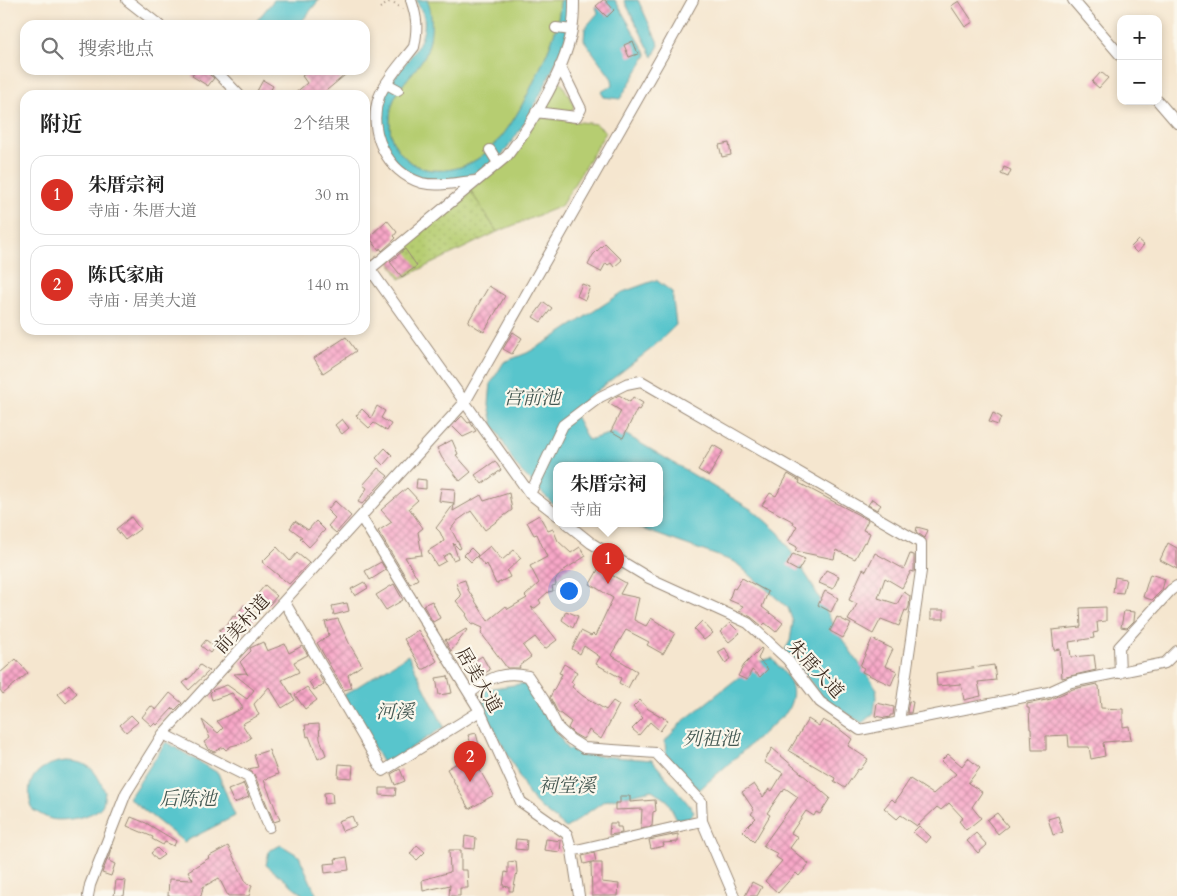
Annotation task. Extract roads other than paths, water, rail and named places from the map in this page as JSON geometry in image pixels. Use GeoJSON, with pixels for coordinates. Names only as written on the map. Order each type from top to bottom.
{"type":"FeatureCollection","features":[{"type":"Feature","properties":{"kind":"street"},"geometry":{"type":"LineString","coordinates":[[127,0],[153,20]]}},
{"type":"Feature","properties":{"kind":"street"},"geometry":{"type":"LineString","coordinates":[[411,0],[417,18],[414,47],[380,96],[376,113],[376,130],[379,142],[386,156],[410,178],[423,183],[437,184],[475,181]]}},
{"type":"Feature","properties":{"kind":"street"},"geometry":{"type":"LineString","coordinates":[[370,264],[507,156],[522,136],[560,66],[574,23],[574,0]]}},
{"type":"Feature","properties":{"kind":"street","name":"前美村道"},"geometry":{"type":"LineString","coordinates":[[88,896],[90,885],[126,793],[164,734],[465,402],[693,0]]}},
{"type":"Feature","properties":{"kind":"street"},"geometry":{"type":"LineString","coordinates":[[1073,0],[1117,51]]}},
{"type":"Feature","properties":{"kind":"street"},"geometry":{"type":"LineString","coordinates":[[556,28],[572,30]]}},
{"type":"Feature","properties":{"kind":"street"},"geometry":{"type":"LineString","coordinates":[[536,112],[576,117],[581,109],[560,66]]}},
{"type":"Feature","properties":{"kind":"street"},"geometry":{"type":"LineString","coordinates":[[219,75],[234,90]]}},
{"type":"Feature","properties":{"kind":"street"},"geometry":{"type":"LineString","coordinates":[[387,84],[398,90]]}},
{"type":"Feature","properties":{"kind":"street"},"geometry":{"type":"LineString","coordinates":[[1161,105],[1177,123]]}},
{"type":"Feature","properties":{"kind":"street"},"geometry":{"type":"LineString","coordinates":[[490,150],[498,163]]}},
{"type":"Feature","properties":{"kind":"street"},"geometry":{"type":"LineString","coordinates":[[370,269],[530,494],[553,512]]}},
{"type":"Feature","properties":{"kind":"street"},"geometry":{"type":"LineString","coordinates":[[530,494],[563,425],[600,397],[626,384],[641,381],[921,543],[921,571],[898,722]]}},
{"type":"Feature","properties":{"kind":"street","name":"居美大道"},"geometry":{"type":"LineString","coordinates":[[361,517],[470,693],[521,802],[567,834],[572,851],[579,896]]}},
{"type":"Feature","properties":{"kind":"street","name":"朱厝大道"},"geometry":{"type":"LineString","coordinates":[[571,527],[591,543],[649,578],[748,623],[787,659],[820,702],[860,730],[1049,692],[1071,682],[1165,663],[1177,651]]}},
{"type":"Feature","properties":{"kind":"street"},"geometry":{"type":"LineString","coordinates":[[1123,672],[1119,647],[1171,590],[1177,586]]}},
{"type":"Feature","properties":{"kind":"street"},"geometry":{"type":"LineString","coordinates":[[284,601],[383,771],[480,711]]}},
{"type":"Feature","properties":{"kind":"street"},"geometry":{"type":"LineString","coordinates":[[470,693],[486,680],[496,676],[514,673],[528,676],[544,700],[558,728],[584,748],[656,753],[701,801],[702,820],[734,896]]}},
{"type":"Feature","properties":{"kind":"street"},"geometry":{"type":"LineString","coordinates":[[164,734],[248,777],[269,827]]}},
{"type":"Feature","properties":{"kind":"street"},"geometry":{"type":"LineString","coordinates":[[572,851],[702,820]]}},
{"type":"Feature","properties":{"kind":"water"},"geometry":{"type":"Polygon","coordinates":[[[274,0],[319,0],[303,20],[257,20],[274,0]]]}},
{"type":"Feature","properties":{"kind":"water"},"geometry":{"type":"Polygon","coordinates":[[[416,0],[427,0],[431,12],[429,43],[425,55],[397,93],[391,110],[390,130],[394,143],[405,157],[415,165],[432,170],[452,169],[469,163],[485,154],[498,141],[520,109],[553,39],[558,20],[560,0],[570,0],[568,26],[563,43],[547,81],[525,122],[502,155],[492,164],[459,178],[432,180],[420,178],[410,173],[390,153],[382,133],[381,113],[386,92],[413,53],[422,36],[424,17],[416,0]]]}},
{"type":"Feature","properties":{"kind":"water"},"geometry":{"type":"Polygon","coordinates":[[[607,0],[615,0],[647,55],[620,99],[604,97],[601,92],[613,85],[612,79],[584,40],[585,28],[598,13],[596,7],[607,0]]]}},
{"type":"Feature","properties":{"kind":"water"},"geometry":{"type":"Polygon","coordinates":[[[624,0],[638,0],[659,45],[653,57],[624,0]]]}},
{"type":"Feature","properties":{"kind":"water","name":"宫前池"},"geometry":{"type":"Polygon","coordinates":[[[656,280],[672,292],[676,325],[651,349],[572,410],[588,440],[620,431],[754,511],[779,533],[810,581],[840,636],[877,689],[874,713],[862,723],[824,699],[785,650],[790,641],[793,622],[788,608],[735,562],[636,527],[663,527],[663,462],[553,462],[553,504],[516,466],[493,424],[489,404],[491,383],[504,362],[527,353],[553,338],[623,292],[656,280]]]}},
{"type":"Feature","properties":{"kind":"water","name":"河溪"},"geometry":{"type":"Polygon","coordinates":[[[408,655],[444,727],[384,765],[344,695],[408,655]]]}},
{"type":"Feature","properties":{"kind":"water","name":"列祖池"},"geometry":{"type":"Polygon","coordinates":[[[772,658],[791,683],[792,696],[786,713],[699,790],[666,754],[665,741],[682,722],[758,662],[772,658]]]}},
{"type":"Feature","properties":{"kind":"water","name":"祠堂溪"},"geometry":{"type":"Polygon","coordinates":[[[527,683],[567,749],[587,755],[652,760],[694,811],[690,817],[677,819],[667,800],[652,790],[604,801],[566,828],[540,807],[529,795],[479,700],[482,693],[487,689],[527,683]]]}},
{"type":"Feature","properties":{"kind":"water","name":"后陈池"},"geometry":{"type":"Polygon","coordinates":[[[166,742],[218,773],[235,816],[184,842],[129,798],[166,742]]]}},
{"type":"Feature","properties":{"kind":"water"},"geometry":{"type":"Polygon","coordinates":[[[66,761],[81,763],[95,773],[105,792],[103,802],[97,811],[85,816],[70,819],[51,819],[33,810],[29,791],[31,783],[34,776],[40,770],[66,761]]]}},
{"type":"Feature","properties":{"kind":"water"},"geometry":{"type":"Polygon","coordinates":[[[281,845],[299,856],[317,896],[305,896],[266,865],[269,851],[281,845]]]}},
{"type":"Feature","properties":{"kind":"place","name":"朱厝宗祠"},"geometry":{"type":"Point","coordinates":[608,584]}},
{"type":"Feature","properties":{"kind":"place","name":"陈氏家庙"},"geometry":{"type":"Point","coordinates":[470,782]}}]}
